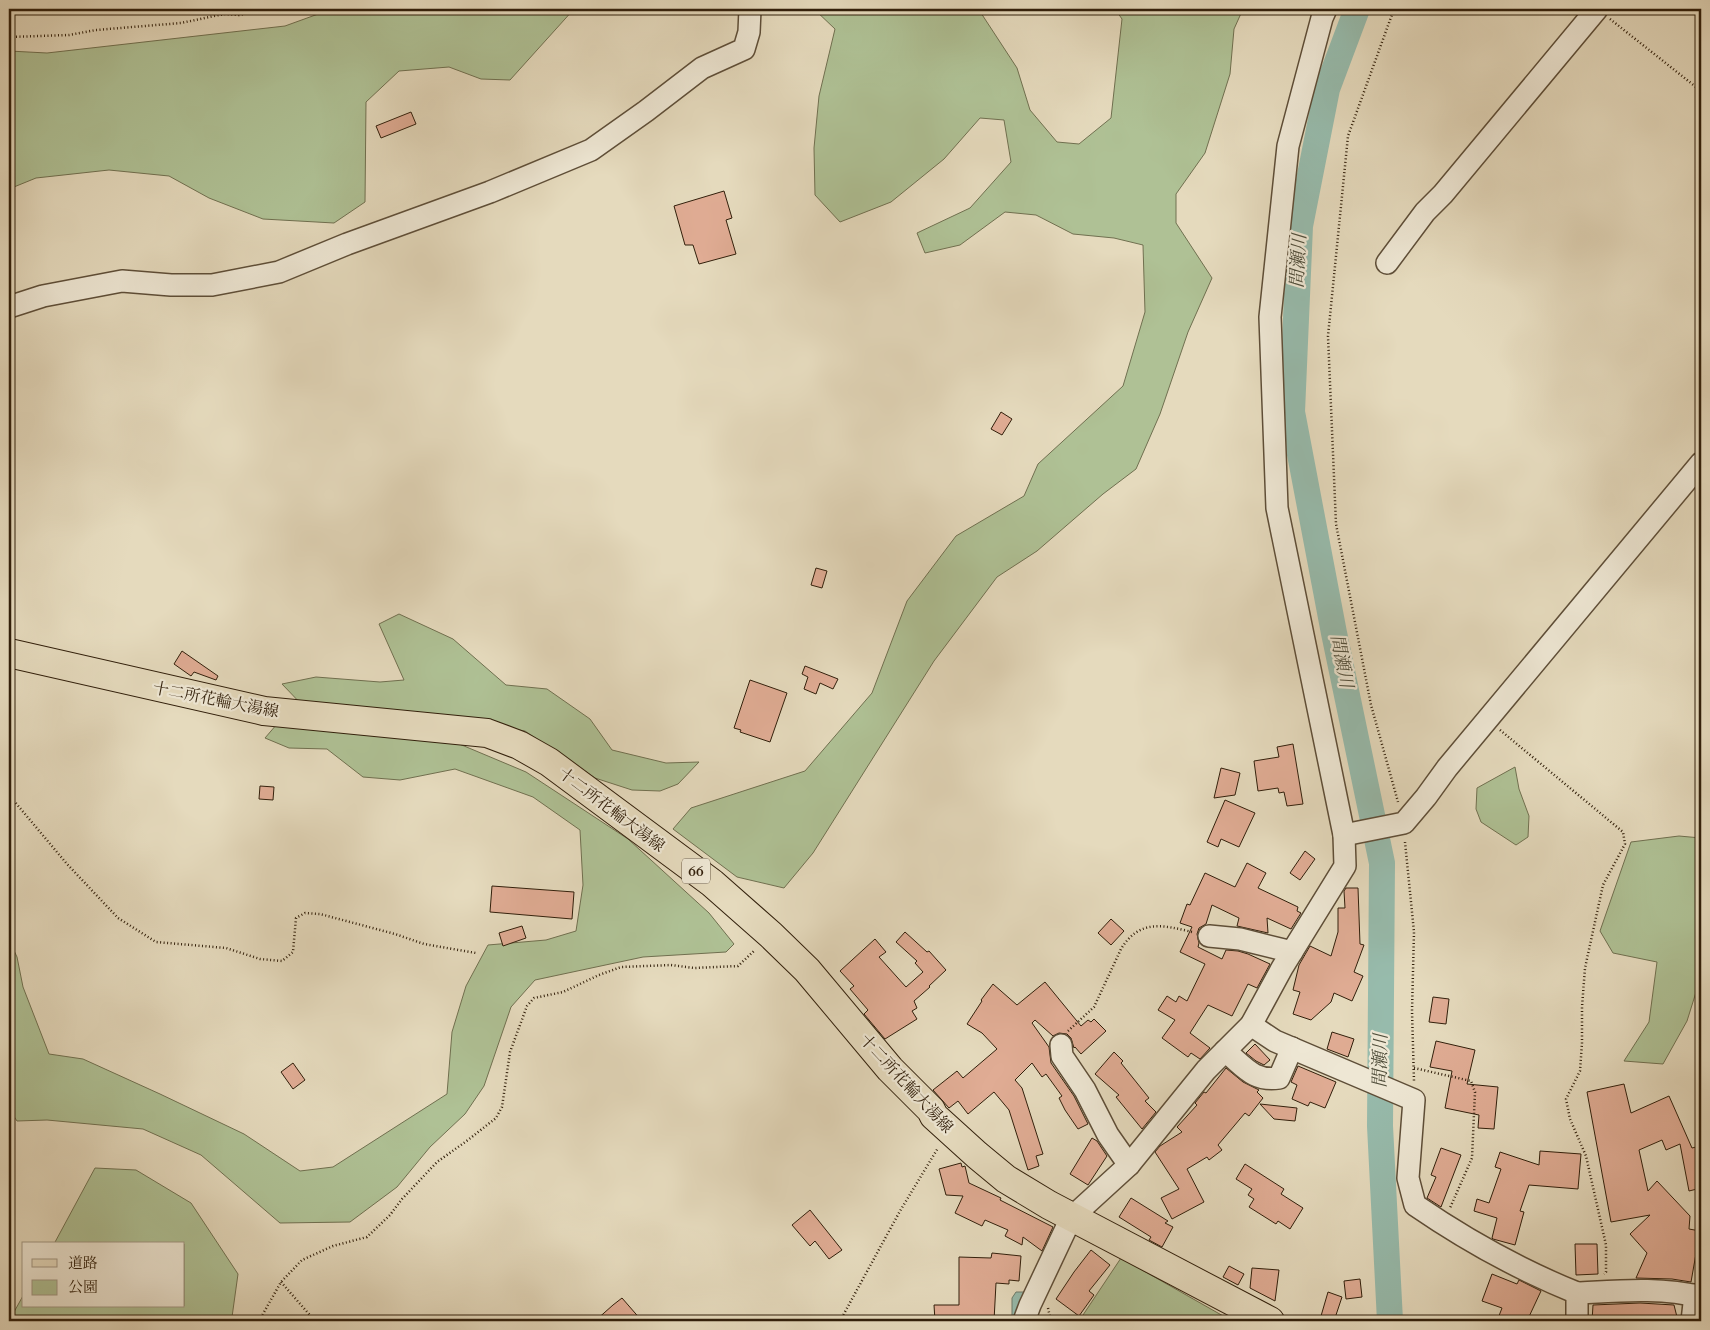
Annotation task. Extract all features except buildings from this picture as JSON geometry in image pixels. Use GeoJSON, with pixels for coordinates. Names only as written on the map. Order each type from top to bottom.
{"type":"FeatureCollection","features":[{"type":"Feature","properties":{"kind":"main road","name":"十二所花輪大湯線"},"geometry":{"type":"LineString","coordinates":[[9,653],[264,711],[487,733],[519,745],[549,762],[712,883],[772,936],[807,970],[890,1069],[949,1129],[1006,1179],[1071,1218],[1270,1321]]}},
{"type":"Feature","properties":{"kind":"street"},"geometry":{"type":"LineString","coordinates":[[9,307],[43,296],[122,281],[170,285],[212,285],[279,272],[347,244],[490,192],[591,150],[702,68],[744,49],[749,32],[750,9]]}},
{"type":"Feature","properties":{"kind":"street"},"geometry":{"type":"LineString","coordinates":[[1024,1321],[1071,1218],[1129,1165],[1206,1070],[1251,1025],[1292,952],[1345,866],[1349,834],[1277,508],[1270,318],[1288,146],[1326,9]]}},
{"type":"Feature","properties":{"kind":"street"},"geometry":{"type":"LineString","coordinates":[[1387,263],[1425,212],[1443,194],[1600,12]]}},
{"type":"Feature","properties":{"kind":"street"},"geometry":{"type":"LineString","coordinates":[[1349,834],[1404,823],[1487,720],[1701,463]]}},
{"type":"Feature","properties":{"kind":"street"},"geometry":{"type":"LineString","coordinates":[[1209,936],[1240,939],[1292,952]]}},
{"type":"Feature","properties":{"kind":"street"},"geometry":{"type":"LineString","coordinates":[[1251,1025],[1275,1041],[1414,1100],[1408,1178],[1415,1205],[1488,1251],[1543,1280],[1577,1293],[1636,1290],[1698,1296],[1692,1321]]}},
{"type":"Feature","properties":{"kind":"street"},"geometry":{"type":"LineString","coordinates":[[1060,1045],[1062,1056],[1085,1090],[1108,1135],[1129,1165]]}},
{"type":"Feature","properties":{"kind":"street"},"geometry":{"type":"LineString","coordinates":[[1225,1051],[1256,1077],[1269,1080],[1279,1078],[1292,1048]]}},
{"type":"Feature","properties":{"kind":"street"},"geometry":{"type":"LineString","coordinates":[[1577,1293],[1577,1321]]}},
{"type":"Feature","properties":{"kind":"path"},"geometry":{"type":"LineString","coordinates":[[9,37],[69,35],[96,30],[181,23],[224,14],[239,15],[267,9]]}},
{"type":"Feature","properties":{"kind":"path"},"geometry":{"type":"LineString","coordinates":[[1394,9],[1348,136],[1328,336],[1336,524],[1371,705],[1404,823],[1414,932],[1412,1010],[1414,1100]]}},
{"type":"Feature","properties":{"kind":"path"},"geometry":{"type":"LineString","coordinates":[[1600,12],[1701,91]]}},
{"type":"Feature","properties":{"kind":"path"},"geometry":{"type":"LineString","coordinates":[[1487,720],[1623,832],[1625,844],[1603,884],[1585,968],[1580,1071],[1566,1099],[1570,1119],[1586,1156],[1606,1245],[1606,1272],[1596,1284],[1577,1293]]}},
{"type":"Feature","properties":{"kind":"path"},"geometry":{"type":"LineString","coordinates":[[9,795],[67,864],[118,918],[156,942],[226,948],[260,959],[282,961],[293,952],[296,918],[305,912],[386,931],[424,944],[476,953]]}},
{"type":"Feature","properties":{"kind":"path"},"geometry":{"type":"LineString","coordinates":[[1060,1045],[1064,1034],[1094,1007],[1121,949],[1126,940],[1135,932],[1152,926],[1175,928],[1209,936]]}},
{"type":"Feature","properties":{"kind":"path"},"geometry":{"type":"LineString","coordinates":[[259,1321],[281,1282],[302,1260],[333,1246],[367,1237],[390,1215],[402,1199],[437,1162],[496,1118],[502,1107],[510,1052],[526,1006],[534,998],[563,992],[598,974],[621,967],[671,965],[694,968],[738,966],[772,936]]}},
{"type":"Feature","properties":{"kind":"path"},"geometry":{"type":"LineString","coordinates":[[1414,1068],[1471,1081],[1475,1092],[1472,1158],[1442,1223]]}},
{"type":"Feature","properties":{"kind":"path"},"geometry":{"type":"LineString","coordinates":[[840,1321],[900,1211],[949,1129]]}},
{"type":"Feature","properties":{"kind":"path"},"geometry":{"type":"LineString","coordinates":[[281,1282],[314,1321]]}},
{"type":"Feature","properties":{"kind":"path"},"geometry":{"type":"LineString","coordinates":[[1048,1307],[1051,1321]]}},
{"type":"Feature","properties":{"kind":"green space"},"geometry":{"type":"Polygon","coordinates":[[[332,9],[574,9],[510,80],[481,79],[449,67],[399,71],[366,102],[365,202],[334,223],[263,219],[209,198],[169,176],[109,170],[36,178],[9,189],[9,51],[47,53],[285,26],[332,9]]]}},
{"type":"Feature","properties":{"kind":"green space"},"geometry":{"type":"Polygon","coordinates":[[[814,9],[980,9],[1017,68],[1030,110],[1057,142],[1079,144],[1111,118],[1122,19],[1115,9],[1243,9],[1234,29],[1230,74],[1205,153],[1176,194],[1176,223],[1212,278],[1188,332],[1160,414],[1136,469],[1103,494],[1037,551],[997,577],[934,661],[813,853],[784,888],[737,877],[673,829],[691,808],[805,771],[872,693],[907,601],[956,536],[1024,496],[1038,464],[1123,386],[1145,312],[1143,245],[1114,238],[1073,234],[1036,215],[1005,212],[960,245],[925,253],[917,233],[970,208],[1011,162],[1004,120],[980,118],[944,159],[891,202],[840,222],[815,195],[814,148],[819,96],[835,29],[814,9]]]}},
{"type":"Feature","properties":{"kind":"green space"},"geometry":{"type":"Polygon","coordinates":[[[399,614],[453,639],[506,685],[547,689],[590,719],[612,750],[666,763],[699,762],[678,784],[660,791],[632,790],[595,778],[525,731],[460,720],[305,708],[282,684],[316,677],[380,682],[404,680],[379,624],[399,614]]]}},
{"type":"Feature","properties":{"kind":"green space"},"geometry":{"type":"Polygon","coordinates":[[[277,724],[457,743],[526,772],[628,839],[709,913],[734,944],[726,952],[643,957],[535,980],[511,1007],[484,1086],[465,1114],[430,1147],[397,1187],[350,1222],[280,1223],[201,1155],[143,1129],[47,1120],[17,1121],[9,1109],[9,940],[17,957],[23,987],[49,1054],[83,1059],[160,1094],[244,1134],[300,1171],[333,1167],[447,1094],[452,1032],[466,986],[488,945],[546,940],[576,931],[583,885],[580,830],[533,797],[455,769],[400,780],[363,777],[327,749],[289,748],[265,738],[277,724]]]}},
{"type":"Feature","properties":{"kind":"green space"},"geometry":{"type":"Polygon","coordinates":[[[1515,767],[1519,789],[1529,816],[1528,837],[1516,845],[1481,822],[1476,809],[1477,788],[1515,767]]]}},
{"type":"Feature","properties":{"kind":"green space"},"geometry":{"type":"Polygon","coordinates":[[[1679,836],[1701,838],[1701,987],[1697,989],[1687,1021],[1663,1064],[1624,1061],[1649,1022],[1657,962],[1613,953],[1600,931],[1631,842],[1679,836]]]}},
{"type":"Feature","properties":{"kind":"green space"},"geometry":{"type":"Polygon","coordinates":[[[95,1168],[136,1170],[191,1203],[238,1274],[232,1317],[229,1321],[9,1321],[22,1298],[22,1308],[185,1308],[185,1242],[55,1242],[95,1168]]]}},
{"type":"Feature","properties":{"kind":"green space"},"geometry":{"type":"Polygon","coordinates":[[[1121,1258],[1232,1321],[1079,1321],[1121,1258]]]}},
{"type":"Feature","properties":{"kind":"shaded area"},"geometry":{"type":"Polygon","coordinates":[[[1016,1292],[1027,1292],[1016,1321],[1012,1318],[1012,1298],[1016,1292]]]}},
{"type":"Feature","properties":{"kind":"waterway","name":"間瀬川"},"geometry":{"type":"LineString","coordinates":[[1357,9],[1327,89],[1300,226],[1292,412],[1334,633],[1382,863],[1380,1126],[1390,1321]]}}]}
